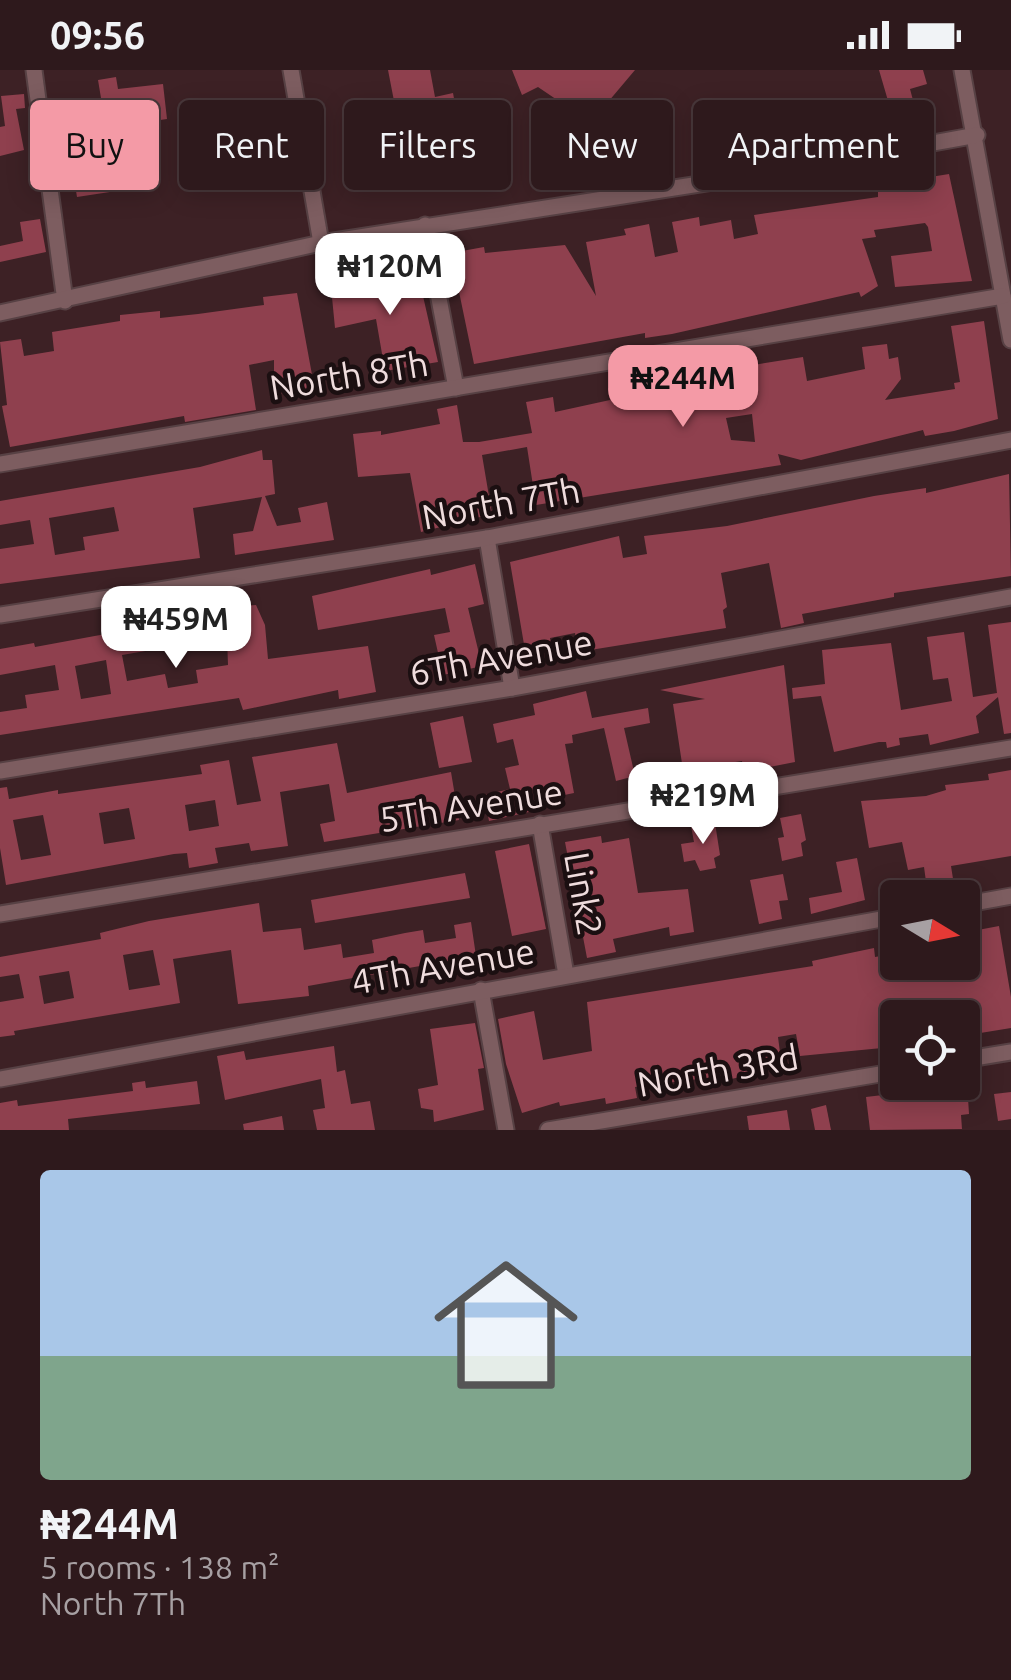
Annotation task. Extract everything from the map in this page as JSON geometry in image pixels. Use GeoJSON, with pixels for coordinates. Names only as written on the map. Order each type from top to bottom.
{"type":"FeatureCollection","features":[{"type":"Feature","properties":{"kind":"street"},"geometry":{"type":"LineString","coordinates":[[34,70],[65,301]]}},
{"type":"Feature","properties":{"kind":"street"},"geometry":{"type":"LineString","coordinates":[[291,70],[321,243]]}},
{"type":"Feature","properties":{"kind":"street"},"geometry":{"type":"LineString","coordinates":[[962,70],[1011,340]]}},
{"type":"Feature","properties":{"kind":"street"},"geometry":{"type":"LineString","coordinates":[[0,313],[321,243],[752,176],[976,135]]}},
{"type":"Feature","properties":{"kind":"street"},"geometry":{"type":"LineString","coordinates":[[425,225],[456,388]]}},
{"type":"Feature","properties":{"kind":"street","name":"North 8Th"},"geometry":{"type":"LineString","coordinates":[[0,464],[1003,296]]}},
{"type":"Feature","properties":{"kind":"street","name":"North 7Th"},"geometry":{"type":"LineString","coordinates":[[0,614],[487,538],[1011,440]]}},
{"type":"Feature","properties":{"kind":"street"},"geometry":{"type":"LineString","coordinates":[[487,538],[512,688]]}},
{"type":"Feature","properties":{"kind":"street","name":"6Th Avenue"},"geometry":{"type":"LineString","coordinates":[[0,771],[512,688],[1011,598]]}},
{"type":"Feature","properties":{"kind":"street","name":"5Th Avenue"},"geometry":{"type":"LineString","coordinates":[[0,914],[1011,748]]}},
{"type":"Feature","properties":{"kind":"street","name":"Link2"},"geometry":{"type":"LineString","coordinates":[[540,824],[566,975]]}},
{"type":"Feature","properties":{"kind":"street"},"geometry":{"type":"LineString","coordinates":[[980,901],[1011,896]]}},
{"type":"Feature","properties":{"kind":"street","name":"4Th Avenue"},"geometry":{"type":"LineString","coordinates":[[0,1078],[880,919]]}},
{"type":"Feature","properties":{"kind":"street"},"geometry":{"type":"LineString","coordinates":[[481,990],[506,1130]]}},
{"type":"Feature","properties":{"kind":"street"},"geometry":{"type":"LineString","coordinates":[[980,1057],[1011,1052]]}},
{"type":"Feature","properties":{"kind":"street","name":"North 3Rd"},"geometry":{"type":"LineString","coordinates":[[548,1130],[880,1074]]}},
{"type":"Feature","properties":{"kind":"building"},"geometry":{"type":"Polygon","coordinates":[[[388,70],[430,70],[435,97],[453,93],[454,100],[394,100],[388,70]]]}},
{"type":"Feature","properties":{"kind":"building"},"geometry":{"type":"Polygon","coordinates":[[[512,70],[635,70],[610,100],[557,100],[538,87],[522,95],[512,70]]]}},
{"type":"Feature","properties":{"kind":"building"},"geometry":{"type":"Polygon","coordinates":[[[879,70],[923,70],[927,84],[910,89],[913,100],[888,100],[879,70]]]}},
{"type":"Feature","properties":{"kind":"building"},"geometry":{"type":"Polygon","coordinates":[[[116,77],[118,89],[163,84],[167,119],[159,120],[159,100],[101,100],[98,80],[116,77]]]}},
{"type":"Feature","properties":{"kind":"building"},"geometry":{"type":"Polygon","coordinates":[[[24,94],[25,108],[16,109],[24,150],[0,156],[0,127],[5,126],[1,96],[24,94]]]}},
{"type":"Feature","properties":{"kind":"building"},"geometry":{"type":"Polygon","coordinates":[[[949,174],[972,281],[895,287],[891,256],[932,251],[928,227],[925,223],[874,230],[876,237],[862,239],[878,286],[861,297],[859,292],[672,334],[645,338],[645,333],[474,364],[451,253],[484,247],[485,253],[565,245],[596,296],[586,242],[626,235],[624,229],[649,224],[655,257],[678,252],[672,222],[699,217],[700,226],[731,220],[734,239],[758,234],[754,215],[878,197],[878,191],[885,190],[934,190],[934,176],[949,174]]]}},
{"type":"Feature","properties":{"kind":"building"},"geometry":{"type":"Polygon","coordinates":[[[76,190],[123,190],[77,197],[76,190]]]}},
{"type":"Feature","properties":{"kind":"building"},"geometry":{"type":"Polygon","coordinates":[[[40,219],[46,252],[0,262],[0,246],[23,241],[20,222],[40,219]]]}},
{"type":"Feature","properties":{"kind":"building"},"geometry":{"type":"Polygon","coordinates":[[[418,274],[438,362],[385,371],[376,319],[335,328],[331,287],[350,279],[355,286],[418,274]]]}},
{"type":"Feature","properties":{"kind":"building"},"geometry":{"type":"Polygon","coordinates":[[[297,293],[315,391],[274,394],[274,360],[249,365],[256,410],[185,422],[184,416],[10,447],[2,406],[7,405],[0,342],[21,339],[24,356],[54,351],[52,332],[120,321],[120,315],[160,311],[160,318],[198,314],[264,305],[263,297],[297,293]]]}},
{"type":"Feature","properties":{"kind":"building"},"geometry":{"type":"Polygon","coordinates":[[[984,321],[998,419],[925,436],[923,430],[801,460],[778,454],[781,465],[536,505],[527,447],[482,455],[492,514],[421,532],[410,473],[358,477],[353,434],[381,431],[381,435],[440,424],[437,409],[457,405],[463,442],[479,442],[532,433],[526,402],[553,397],[555,412],[610,400],[608,388],[803,357],[807,381],[865,369],[862,347],[887,344],[889,359],[898,357],[901,379],[885,400],[955,389],[954,383],[960,382],[951,326],[984,321]],[[752,414],[726,418],[731,440],[755,442],[752,414]]]}},
{"type":"Feature","properties":{"kind":"building"},"geometry":{"type":"Polygon","coordinates":[[[262,450],[263,460],[272,460],[275,494],[265,496],[277,526],[301,522],[298,508],[327,502],[334,540],[235,555],[233,534],[253,531],[262,497],[193,508],[200,558],[0,584],[0,549],[34,544],[30,520],[0,525],[0,501],[200,467],[262,450]],[[114,507],[49,518],[55,555],[85,550],[83,537],[119,531],[114,507]]]}},
{"type":"Feature","properties":{"kind":"building"},"geometry":{"type":"Polygon","coordinates":[[[1009,474],[1011,576],[894,593],[894,597],[802,614],[804,623],[781,628],[769,563],[721,573],[726,628],[578,652],[575,633],[550,638],[553,657],[527,662],[510,562],[619,536],[623,558],[647,554],[644,536],[727,526],[926,488],[926,493],[1009,474]]]}},
{"type":"Feature","properties":{"kind":"building"},"geometry":{"type":"Polygon","coordinates":[[[475,564],[484,604],[468,608],[482,666],[443,675],[434,635],[450,632],[445,608],[318,630],[312,596],[430,569],[431,575],[475,564]]]}},
{"type":"Feature","properties":{"kind":"building"},"geometry":{"type":"Polygon","coordinates":[[[256,605],[265,625],[268,659],[368,646],[376,692],[339,699],[338,690],[243,710],[239,698],[0,735],[0,712],[27,708],[25,695],[59,690],[55,665],[0,675],[0,649],[34,643],[35,647],[225,612],[225,607],[256,605]],[[227,637],[122,655],[127,681],[165,674],[168,688],[198,683],[196,670],[228,665],[227,637]],[[106,660],[75,666],[81,699],[111,694],[106,660]]]}},
{"type":"Feature","properties":{"kind":"building"},"geometry":{"type":"Polygon","coordinates":[[[1011,622],[1011,733],[1004,734],[998,697],[976,716],[979,733],[930,745],[928,734],[899,738],[900,745],[887,748],[886,742],[879,742],[834,752],[821,696],[793,699],[792,688],[825,684],[822,650],[891,643],[901,710],[952,701],[948,678],[933,680],[927,637],[964,632],[973,697],[997,693],[988,625],[1011,622]]]}},
{"type":"Feature","properties":{"kind":"building"},"geometry":{"type":"Polygon","coordinates":[[[784,665],[795,762],[744,772],[742,761],[683,770],[673,704],[705,699],[660,690],[784,665]]]}},
{"type":"Feature","properties":{"kind":"building"},"geometry":{"type":"Polygon","coordinates":[[[586,691],[592,718],[648,708],[650,723],[624,728],[635,776],[616,781],[604,728],[572,735],[573,743],[565,744],[574,793],[540,800],[542,809],[489,821],[484,795],[510,789],[505,768],[519,765],[513,739],[497,743],[493,724],[535,715],[533,704],[586,691]]]}},
{"type":"Feature","properties":{"kind":"building"},"geometry":{"type":"Polygon","coordinates":[[[463,716],[472,762],[439,768],[430,723],[463,716]]]}},
{"type":"Feature","properties":{"kind":"building"},"geometry":{"type":"Polygon","coordinates":[[[337,743],[347,793],[451,772],[459,820],[324,842],[320,824],[335,821],[329,784],[280,792],[288,846],[251,851],[249,843],[215,848],[218,863],[189,868],[187,853],[174,854],[6,885],[0,848],[0,788],[7,787],[9,799],[58,790],[58,794],[202,774],[200,765],[229,760],[237,805],[261,801],[252,757],[337,743]],[[215,800],[185,805],[189,831],[219,826],[215,800]],[[129,808],[99,813],[104,844],[135,839],[129,808]],[[43,815],[13,820],[21,860],[51,855],[43,815]]]}},
{"type":"Feature","properties":{"kind":"building"},"geometry":{"type":"Polygon","coordinates":[[[1011,770],[1011,856],[951,866],[953,880],[926,880],[924,867],[908,870],[902,842],[869,848],[861,801],[926,796],[946,790],[945,785],[989,780],[988,774],[1011,770]]]}},
{"type":"Feature","properties":{"kind":"building"},"geometry":{"type":"Polygon","coordinates":[[[801,814],[806,840],[801,843],[803,856],[782,861],[778,838],[784,837],[780,818],[801,814]]]}},
{"type":"Feature","properties":{"kind":"building"},"geometry":{"type":"Polygon","coordinates":[[[715,823],[720,855],[714,858],[716,868],[700,871],[695,860],[684,862],[681,844],[694,842],[691,826],[715,823]]]}},
{"type":"Feature","properties":{"kind":"building"},"geometry":{"type":"Polygon","coordinates":[[[601,836],[602,843],[629,838],[638,893],[688,889],[694,932],[670,936],[669,927],[613,939],[616,952],[587,958],[565,842],[601,836]]]}},
{"type":"Feature","properties":{"kind":"building"},"geometry":{"type":"Polygon","coordinates":[[[529,844],[546,929],[512,936],[495,851],[529,844]]]}},
{"type":"Feature","properties":{"kind":"building"},"geometry":{"type":"Polygon","coordinates":[[[857,858],[865,900],[811,914],[809,898],[842,892],[836,862],[857,858]]]}},
{"type":"Feature","properties":{"kind":"building"},"geometry":{"type":"Polygon","coordinates":[[[465,873],[470,898],[315,923],[311,900],[465,873]]]}},
{"type":"Feature","properties":{"kind":"building"},"geometry":{"type":"Polygon","coordinates":[[[783,874],[788,900],[779,901],[782,919],[759,924],[750,880],[783,874]]]}},
{"type":"Feature","properties":{"kind":"building"},"geometry":{"type":"Polygon","coordinates":[[[259,903],[263,932],[301,928],[304,950],[341,944],[343,958],[374,953],[372,940],[405,933],[423,930],[425,943],[456,938],[454,925],[471,922],[476,956],[308,986],[309,996],[238,1004],[231,950],[173,959],[180,1003],[14,1031],[15,1035],[0,1037],[0,1002],[24,998],[19,974],[0,977],[0,957],[101,939],[100,933],[259,903]],[[153,950],[123,955],[129,990],[160,985],[153,950]],[[69,971],[39,976],[44,1004],[74,998],[69,971]]]}},
{"type":"Feature","properties":{"kind":"building"},"geometry":{"type":"Polygon","coordinates":[[[999,926],[1011,997],[1011,1028],[980,1033],[980,1000],[880,1000],[880,1048],[800,1056],[796,1034],[778,1037],[782,1068],[731,1079],[730,1075],[635,1087],[637,1098],[606,1104],[605,1098],[560,1106],[559,1102],[522,1113],[506,1064],[498,1019],[534,1011],[543,1060],[592,1051],[587,1002],[813,966],[812,961],[874,948],[875,957],[880,956],[880,980],[980,980],[980,930],[999,926]]]}},
{"type":"Feature","properties":{"kind":"building"},"geometry":{"type":"Polygon","coordinates":[[[475,1023],[484,1068],[478,1069],[484,1110],[434,1122],[433,1110],[421,1108],[418,1089],[438,1085],[430,1029],[475,1023]]]}},
{"type":"Feature","properties":{"kind":"building"},"geometry":{"type":"Polygon","coordinates":[[[334,1046],[337,1072],[345,1070],[351,1104],[370,1101],[375,1130],[317,1130],[313,1110],[325,1108],[321,1079],[225,1100],[217,1056],[244,1051],[246,1060],[334,1046]]]}},
{"type":"Feature","properties":{"kind":"building"},"geometry":{"type":"Polygon","coordinates":[[[145,1081],[146,1088],[197,1081],[200,1104],[68,1119],[69,1130],[0,1130],[0,1103],[17,1100],[18,1106],[133,1091],[132,1083],[145,1081]]]}},
{"type":"Feature","properties":{"kind":"building"},"geometry":{"type":"Polygon","coordinates":[[[1011,1092],[1011,1119],[998,1121],[994,1094],[1011,1092]]]}},
{"type":"Feature","properties":{"kind":"building"},"geometry":{"type":"Polygon","coordinates":[[[866,1097],[968,1100],[969,1114],[961,1115],[962,1129],[870,1130],[866,1097]]]}},
{"type":"Feature","properties":{"kind":"building"},"geometry":{"type":"Polygon","coordinates":[[[826,1105],[831,1130],[815,1130],[811,1109],[826,1105]]]}},
{"type":"Feature","properties":{"kind":"building"},"geometry":{"type":"Polygon","coordinates":[[[787,1110],[790,1130],[749,1130],[747,1116],[787,1110]]]}},
{"type":"Feature","properties":{"kind":"building"},"geometry":{"type":"Polygon","coordinates":[[[282,1116],[284,1130],[244,1130],[243,1124],[282,1116]]]}}]}
